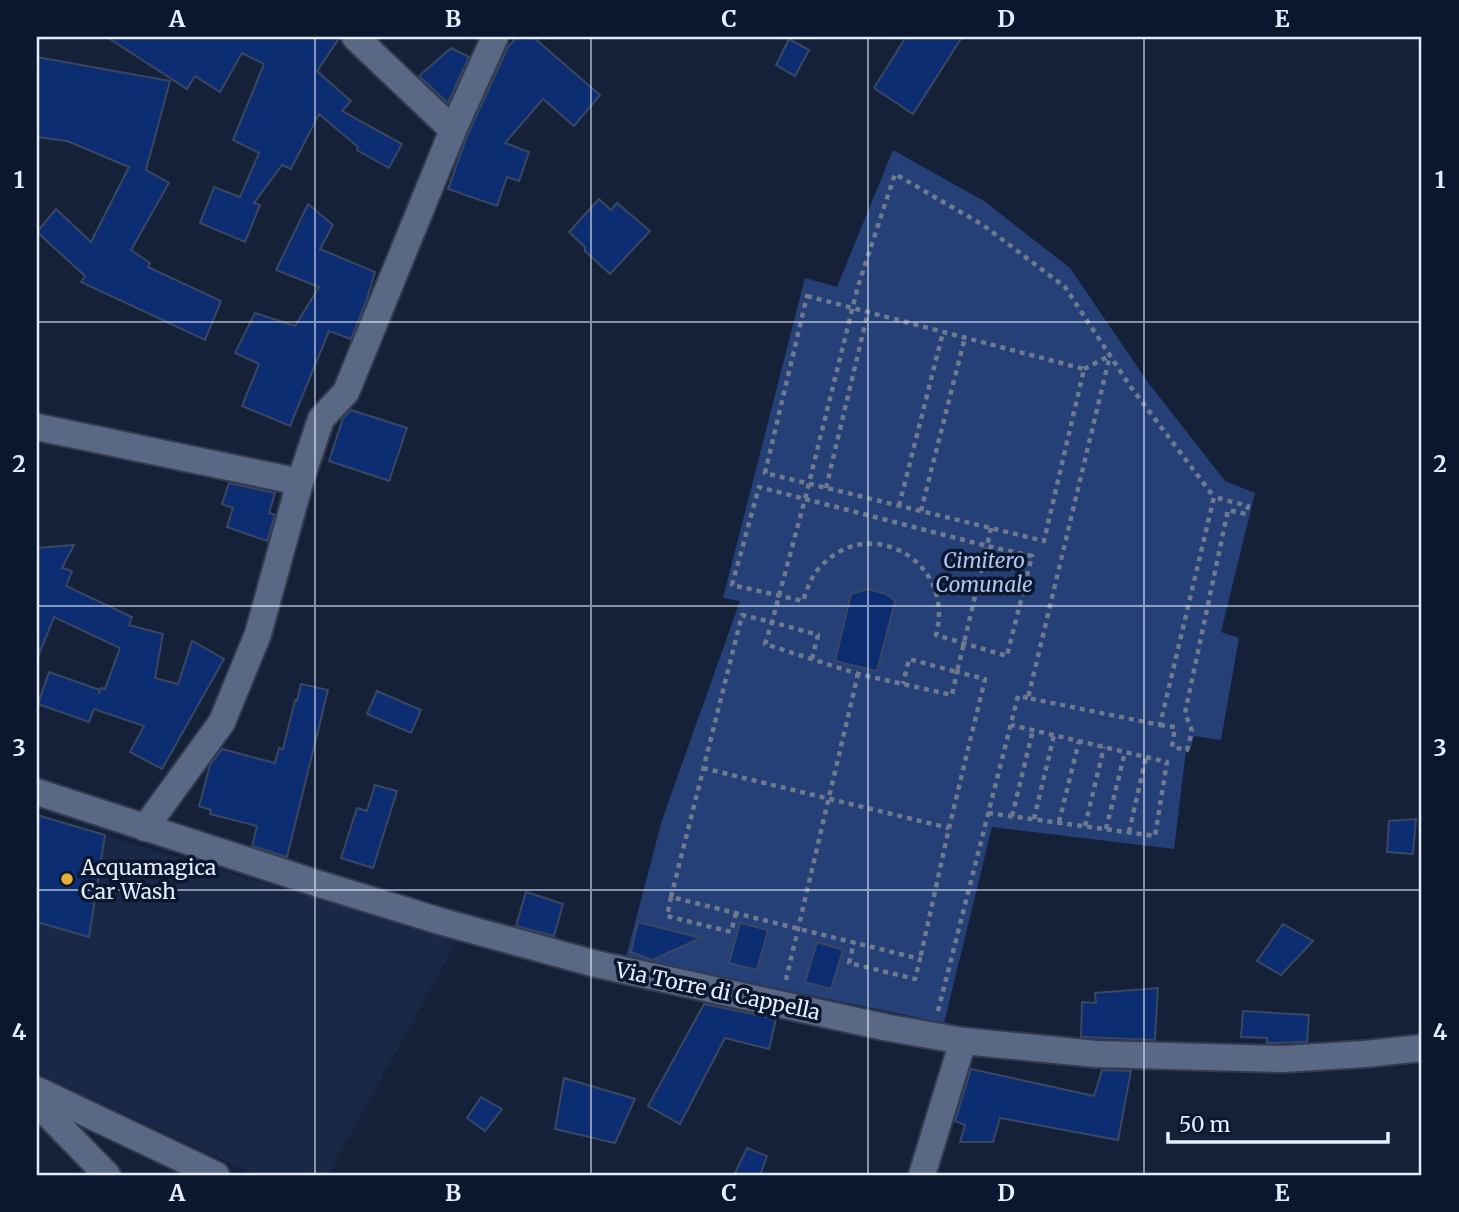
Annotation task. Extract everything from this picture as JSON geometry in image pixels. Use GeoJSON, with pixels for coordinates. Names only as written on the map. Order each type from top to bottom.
{"type":"FeatureCollection","features":[{"type":"Feature","properties":{"kind":"street"},"geometry":{"type":"LineString","coordinates":[[355,37],[453,130]]}},
{"type":"Feature","properties":{"kind":"street"},"geometry":{"type":"LineString","coordinates":[[145,828],[222,722],[258,634],[300,482],[321,419],[345,392],[453,130],[495,37]]}},
{"type":"Feature","properties":{"kind":"street"},"geometry":{"type":"LineString","coordinates":[[37,427],[300,482]]}},
{"type":"Feature","properties":{"kind":"street","name":"Via Torre di Cappella"},"geometry":{"type":"LineString","coordinates":[[37,792],[316,883],[468,929],[596,964],[889,1028],[964,1041],[1096,1054],[1283,1059],[1422,1048]]}},
{"type":"Feature","properties":{"kind":"street"},"geometry":{"type":"LineString","coordinates":[[922,1175],[964,1041]]}},
{"type":"Feature","properties":{"kind":"street"},"geometry":{"type":"LineString","coordinates":[[37,1090],[216,1175]]}},
{"type":"Feature","properties":{"kind":"street"},"geometry":{"type":"LineString","coordinates":[[37,1103],[107,1175]]}},
{"type":"Feature","properties":{"kind":"path"},"geometry":{"type":"LineString","coordinates":[[931,1035],[1018,696],[1175,727],[1172,747],[1187,750],[1192,731],[1185,713],[1228,510],[1246,514],[1248,506],[1214,497],[1130,386],[1065,287],[984,225],[894,174],[852,308],[809,484],[765,644],[858,674],[952,695],[991,528]]}},
{"type":"Feature","properties":{"kind":"path"},"geometry":{"type":"LineString","coordinates":[[1084,369],[1044,541],[765,473],[807,296],[1084,369],[1110,355]]}},
{"type":"Feature","properties":{"kind":"path"},"geometry":{"type":"LineString","coordinates":[[826,488],[868,312]]}},
{"type":"Feature","properties":{"kind":"path"},"geometry":{"type":"LineString","coordinates":[[899,506],[943,332]]}},
{"type":"Feature","properties":{"kind":"path"},"geometry":{"type":"LineString","coordinates":[[921,511],[965,337]]}},
{"type":"Feature","properties":{"kind":"path"},"geometry":{"type":"LineString","coordinates":[[1028,698],[1110,355]]}},
{"type":"Feature","properties":{"kind":"path"},"geometry":{"type":"LineString","coordinates":[[759,487],[805,499],[1032,556],[1007,656],[936,635],[940,607],[935,587],[913,558],[895,549],[872,544],[852,546],[832,556],[818,569],[808,585],[803,601],[732,584],[759,487]]}},
{"type":"Feature","properties":{"kind":"path"},"geometry":{"type":"LineString","coordinates":[[1160,725],[1214,497]]}},
{"type":"Feature","properties":{"kind":"path"},"geometry":{"type":"LineString","coordinates":[[736,913],[731,932],[667,916],[743,615],[818,635],[812,659]]}},
{"type":"Feature","properties":{"kind":"path"},"geometry":{"type":"LineString","coordinates":[[854,942],[849,963],[915,979],[948,828],[985,679],[909,659],[904,684]]}},
{"type":"Feature","properties":{"kind":"path"},"geometry":{"type":"LineString","coordinates":[[780,1004],[858,674]]}},
{"type":"Feature","properties":{"kind":"path"},"geometry":{"type":"LineString","coordinates":[[988,813],[1155,836],[1167,762],[1011,724]]}},
{"type":"Feature","properties":{"kind":"path"},"geometry":{"type":"LineString","coordinates":[[1012,816],[1033,730]]}},
{"type":"Feature","properties":{"kind":"path"},"geometry":{"type":"LineString","coordinates":[[1034,819],[1054,735]]}},
{"type":"Feature","properties":{"kind":"path"},"geometry":{"type":"LineString","coordinates":[[1059,822],[1079,741]]}},
{"type":"Feature","properties":{"kind":"path"},"geometry":{"type":"LineString","coordinates":[[1085,826],[1104,747]]}},
{"type":"Feature","properties":{"kind":"path"},"geometry":{"type":"LineString","coordinates":[[1107,829],[1125,752]]}},
{"type":"Feature","properties":{"kind":"path"},"geometry":{"type":"LineString","coordinates":[[1129,832],[1146,757]]}},
{"type":"Feature","properties":{"kind":"path"},"geometry":{"type":"LineString","coordinates":[[704,768],[948,828]]}},
{"type":"Feature","properties":{"kind":"path"},"geometry":{"type":"LineString","coordinates":[[671,897],[920,959]]}},
{"type":"Feature","properties":{"kind":"shaded area"},"geometry":{"type":"Polygon","coordinates":[[[37,815],[457,941],[328,1175],[255,1175],[37,1073],[37,815]]]}},
{"type":"Feature","properties":{"kind":"green space","name":"Cimitero Comunale"},"geometry":{"type":"Polygon","coordinates":[[[893,150],[984,201],[1070,268],[1147,381],[1225,481],[1255,493],[1221,632],[1239,638],[1221,740],[1194,736],[1190,751],[1186,751],[1174,849],[992,827],[944,1023],[626,957],[662,820],[740,601],[723,598],[805,278],[837,287],[893,150]]]}},
{"type":"Feature","properties":{"kind":"building"},"geometry":{"type":"Polygon","coordinates":[[[107,37],[340,37],[317,71],[351,101],[342,111],[402,144],[389,168],[357,150],[358,147],[319,114],[291,169],[282,165],[254,203],[260,205],[245,242],[200,223],[214,187],[240,197],[259,153],[233,140],[264,64],[242,53],[220,92],[195,76],[187,89],[107,37]]]}},
{"type":"Feature","properties":{"kind":"building"},"geometry":{"type":"Polygon","coordinates":[[[517,37],[533,37],[600,95],[574,126],[543,99],[505,143],[529,152],[519,181],[507,177],[497,206],[448,189],[467,136],[508,47],[517,37]]]}},
{"type":"Feature","properties":{"kind":"building"},"geometry":{"type":"Polygon","coordinates":[[[906,37],[962,37],[913,114],[874,88],[906,37]]]}},
{"type":"Feature","properties":{"kind":"building"},"geometry":{"type":"Polygon","coordinates":[[[789,39],[809,50],[795,76],[776,65],[789,39]]]}},
{"type":"Feature","properties":{"kind":"building"},"geometry":{"type":"Polygon","coordinates":[[[451,48],[469,57],[448,103],[419,76],[451,48]]]}},
{"type":"Feature","properties":{"kind":"building"},"geometry":{"type":"Polygon","coordinates":[[[37,57],[170,81],[146,170],[169,183],[131,250],[150,263],[148,267],[221,301],[205,340],[81,282],[85,276],[37,232],[56,209],[91,242],[129,167],[67,141],[37,137],[37,57]]]}},
{"type":"Feature","properties":{"kind":"building"},"geometry":{"type":"Polygon","coordinates":[[[599,199],[611,210],[617,203],[650,231],[610,274],[569,232],[599,199]]]}},
{"type":"Feature","properties":{"kind":"building"},"geometry":{"type":"Polygon","coordinates":[[[308,204],[333,225],[320,249],[375,272],[351,339],[329,331],[290,426],[242,406],[259,364],[235,353],[255,313],[295,326],[319,287],[276,270],[308,204]]]}},
{"type":"Feature","properties":{"kind":"building"},"geometry":{"type":"Polygon","coordinates":[[[351,410],[407,428],[389,481],[329,461],[343,418],[351,410]]]}},
{"type":"Feature","properties":{"kind":"building"},"geometry":{"type":"Polygon","coordinates":[[[229,483],[275,493],[269,513],[275,515],[267,541],[227,527],[233,508],[222,504],[229,483]]]}},
{"type":"Feature","properties":{"kind":"building"},"geometry":{"type":"Polygon","coordinates":[[[74,545],[62,568],[72,571],[66,586],[132,617],[129,625],[163,634],[155,678],[178,684],[192,641],[224,659],[162,769],[130,752],[144,726],[94,709],[89,722],[38,704],[49,672],[100,690],[99,694],[101,688],[105,689],[120,648],[54,617],[37,657],[37,548],[74,545]]]}},
{"type":"Feature","properties":{"kind":"building"},"geometry":{"type":"Polygon","coordinates":[[[868,589],[886,594],[895,601],[877,671],[835,661],[851,594],[868,589]]]}},
{"type":"Feature","properties":{"kind":"building"},"geometry":{"type":"Polygon","coordinates":[[[301,684],[328,690],[287,857],[252,846],[257,826],[210,814],[211,810],[199,806],[210,765],[222,749],[275,763],[279,748],[283,749],[301,684]]]}},
{"type":"Feature","properties":{"kind":"building"},"geometry":{"type":"Polygon","coordinates":[[[377,691],[421,710],[411,733],[367,714],[377,691]]]}},
{"type":"Feature","properties":{"kind":"building"},"geometry":{"type":"Polygon","coordinates":[[[375,785],[397,791],[373,868],[341,858],[357,808],[367,811],[375,785]]]}},
{"type":"Feature","properties":{"kind":"building","name":"Acquamagica Car Wash"},"geometry":{"type":"Polygon","coordinates":[[[37,815],[105,835],[89,937],[37,922],[37,815]]]}},
{"type":"Feature","properties":{"kind":"building"},"geometry":{"type":"Polygon","coordinates":[[[1416,819],[1413,854],[1387,852],[1389,821],[1416,819]]]}},
{"type":"Feature","properties":{"kind":"building"},"geometry":{"type":"Polygon","coordinates":[[[526,892],[563,904],[554,936],[516,926],[526,892]]]}},
{"type":"Feature","properties":{"kind":"building"},"geometry":{"type":"Polygon","coordinates":[[[638,922],[701,938],[652,960],[631,952],[638,922]]]}},
{"type":"Feature","properties":{"kind":"building"},"geometry":{"type":"Polygon","coordinates":[[[740,923],[768,930],[757,970],[729,963],[740,923]]]}},
{"type":"Feature","properties":{"kind":"building"},"geometry":{"type":"Polygon","coordinates":[[[1283,924],[1313,941],[1281,975],[1257,961],[1283,924]]]}},
{"type":"Feature","properties":{"kind":"building"},"geometry":{"type":"Polygon","coordinates":[[[817,942],[843,950],[831,989],[805,982],[817,942]]]}},
{"type":"Feature","properties":{"kind":"building"},"geometry":{"type":"Polygon","coordinates":[[[1158,988],[1155,1040],[1081,1037],[1082,1002],[1096,1003],[1095,993],[1158,988]]]}},
{"type":"Feature","properties":{"kind":"building"},"geometry":{"type":"Polygon","coordinates":[[[704,1004],[776,1019],[769,1049],[725,1038],[680,1124],[648,1106],[704,1004]]]}},
{"type":"Feature","properties":{"kind":"building"},"geometry":{"type":"Polygon","coordinates":[[[1243,1011],[1309,1015],[1307,1042],[1267,1043],[1267,1038],[1241,1037],[1243,1011]]]}},
{"type":"Feature","properties":{"kind":"building"},"geometry":{"type":"Polygon","coordinates":[[[971,1069],[1094,1096],[1102,1070],[1131,1071],[1118,1140],[1000,1118],[993,1142],[960,1142],[965,1125],[955,1121],[971,1069]]]}},
{"type":"Feature","properties":{"kind":"building"},"geometry":{"type":"Polygon","coordinates":[[[564,1078],[635,1099],[615,1143],[555,1129],[564,1078]]]}},
{"type":"Feature","properties":{"kind":"building"},"geometry":{"type":"Polygon","coordinates":[[[481,1097],[502,1109],[485,1131],[467,1118],[481,1097]]]}},
{"type":"Feature","properties":{"kind":"building"},"geometry":{"type":"Polygon","coordinates":[[[747,1148],[767,1156],[760,1175],[734,1175],[747,1148]]]}},
{"type":"Feature","properties":{"kind":"place","name":"Acquamagica Car Wash"},"geometry":{"type":"Point","coordinates":[67,879]}}]}
